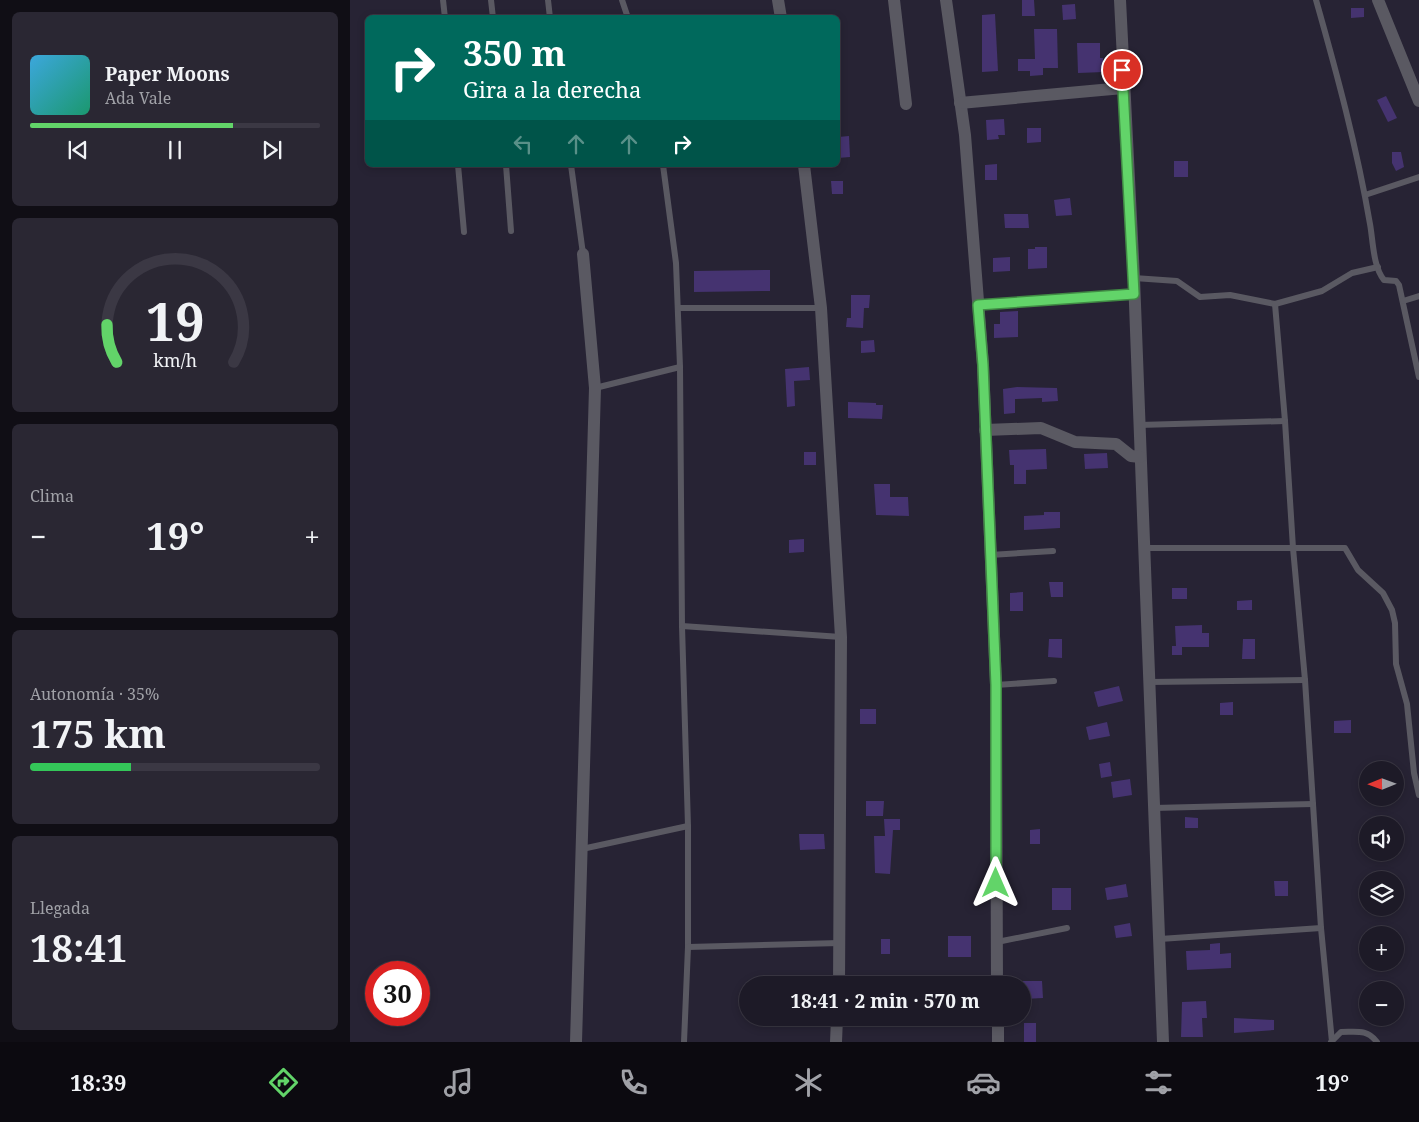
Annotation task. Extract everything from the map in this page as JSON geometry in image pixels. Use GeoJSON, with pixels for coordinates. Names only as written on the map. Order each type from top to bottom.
{"type":"FeatureCollection","features":[{"type":"Feature","properties":{"kind":"street"},"geometry":{"type":"LineString","coordinates":[[778,0],[780,15]]}},
{"type":"Feature","properties":{"kind":"street"},"geometry":{"type":"LineString","coordinates":[[894,0],[906,104]]}},
{"type":"Feature","properties":{"kind":"street"},"geometry":{"type":"LineString","coordinates":[[946,0],[960,103],[978,305],[985,430],[996,685],[997,976]]}},
{"type":"Feature","properties":{"kind":"street"},"geometry":{"type":"LineString","coordinates":[[1120,0],[1134,278],[1163,1042]]}},
{"type":"Feature","properties":{"kind":"street"},"geometry":{"type":"LineString","coordinates":[[1378,0],[1416,84],[1419,101]]}},
{"type":"Feature","properties":{"kind":"street"},"geometry":{"type":"LineString","coordinates":[[960,103],[1123,88]]}},
{"type":"Feature","properties":{"kind":"street"},"geometry":{"type":"LineString","coordinates":[[804,167],[820,308],[832,463],[841,637],[839,976]]}},
{"type":"Feature","properties":{"kind":"street"},"geometry":{"type":"LineString","coordinates":[[576,1042],[595,388],[583,254]]}},
{"type":"Feature","properties":{"kind":"street"},"geometry":{"type":"LineString","coordinates":[[985,430],[1041,428],[1075,442],[1116,444],[1131,456],[1140,457]]}},
{"type":"Feature","properties":{"kind":"street"},"geometry":{"type":"LineString","coordinates":[[836,1042],[837,1026]]}},
{"type":"Feature","properties":{"kind":"street"},"geometry":{"type":"LineString","coordinates":[[998,1026],[998,1042]]}},
{"type":"Feature","properties":{"kind":"lane"},"geometry":{"type":"LineString","coordinates":[[443,0],[445,15]]}},
{"type":"Feature","properties":{"kind":"lane"},"geometry":{"type":"LineString","coordinates":[[491,0],[494,15]]}},
{"type":"Feature","properties":{"kind":"lane"},"geometry":{"type":"LineString","coordinates":[[548,0],[550,15]]}},
{"type":"Feature","properties":{"kind":"lane"},"geometry":{"type":"LineString","coordinates":[[622,0],[627,15]]}},
{"type":"Feature","properties":{"kind":"lane"},"geometry":{"type":"LineString","coordinates":[[1316,0],[1340,85],[1365,195],[1378,267],[1384,280],[1398,282],[1419,377]]}},
{"type":"Feature","properties":{"kind":"lane"},"geometry":{"type":"LineString","coordinates":[[458,167],[464,232]]}},
{"type":"Feature","properties":{"kind":"lane"},"geometry":{"type":"LineString","coordinates":[[506,167],[511,231]]}},
{"type":"Feature","properties":{"kind":"lane"},"geometry":{"type":"LineString","coordinates":[[571,167],[583,254]]}},
{"type":"Feature","properties":{"kind":"lane"},"geometry":{"type":"LineString","coordinates":[[662,167],[676,263],[680,367],[682,626],[688,826],[688,947],[684,1042]]}},
{"type":"Feature","properties":{"kind":"lane"},"geometry":{"type":"LineString","coordinates":[[1365,195],[1419,177]]}},
{"type":"Feature","properties":{"kind":"lane"},"geometry":{"type":"LineString","coordinates":[[1134,278],[1177,280],[1200,297],[1230,295],[1275,304],[1322,291],[1352,273],[1378,267]]}},
{"type":"Feature","properties":{"kind":"lane"},"geometry":{"type":"LineString","coordinates":[[978,305],[1134,294]]}},
{"type":"Feature","properties":{"kind":"lane"},"geometry":{"type":"LineString","coordinates":[[1403,300],[1419,296]]}},
{"type":"Feature","properties":{"kind":"lane"},"geometry":{"type":"LineString","coordinates":[[1275,304],[1331,1042]]}},
{"type":"Feature","properties":{"kind":"lane"},"geometry":{"type":"LineString","coordinates":[[678,308],[820,308]]}},
{"type":"Feature","properties":{"kind":"lane"},"geometry":{"type":"LineString","coordinates":[[595,388],[680,367]]}},
{"type":"Feature","properties":{"kind":"lane"},"geometry":{"type":"LineString","coordinates":[[1139,425],[1285,421]]}},
{"type":"Feature","properties":{"kind":"lane"},"geometry":{"type":"LineString","coordinates":[[1144,548],[1345,548],[1358,570],[1379,588],[1388,601],[1395,623],[1396,664],[1406,704],[1419,795]]}},
{"type":"Feature","properties":{"kind":"lane"},"geometry":{"type":"LineString","coordinates":[[990,555],[1053,551]]}},
{"type":"Feature","properties":{"kind":"lane"},"geometry":{"type":"LineString","coordinates":[[682,626],[841,637]]}},
{"type":"Feature","properties":{"kind":"lane"},"geometry":{"type":"LineString","coordinates":[[1148,682],[1305,680]]}},
{"type":"Feature","properties":{"kind":"lane"},"geometry":{"type":"LineString","coordinates":[[996,685],[1054,681]]}},
{"type":"Feature","properties":{"kind":"lane"},"geometry":{"type":"LineString","coordinates":[[1154,808],[1313,804]]}},
{"type":"Feature","properties":{"kind":"lane"},"geometry":{"type":"LineString","coordinates":[[582,849],[688,826]]}},
{"type":"Feature","properties":{"kind":"lane"},"geometry":{"type":"LineString","coordinates":[[997,942],[1067,928]]}},
{"type":"Feature","properties":{"kind":"lane"},"geometry":{"type":"LineString","coordinates":[[1160,939],[1321,928]]}},
{"type":"Feature","properties":{"kind":"lane"},"geometry":{"type":"LineString","coordinates":[[688,947],[840,943]]}},
{"type":"Feature","properties":{"kind":"lane"},"geometry":{"type":"LineString","coordinates":[[1331,1042],[1341,1032],[1369,1033],[1377,1042]]}},
{"type":"Feature","properties":{"kind":"building"},"geometry":{"type":"Polygon","coordinates":[[[1022,0],[1034,0],[1035,16],[1022,16],[1022,0]]]}},
{"type":"Feature","properties":{"kind":"building"},"geometry":{"type":"Polygon","coordinates":[[[1075,4],[1076,19],[1063,20],[1062,5],[1075,4]]]}},
{"type":"Feature","properties":{"kind":"building"},"geometry":{"type":"Polygon","coordinates":[[[1351,8],[1364,8],[1364,17],[1351,18],[1351,8]]]}},
{"type":"Feature","properties":{"kind":"building"},"geometry":{"type":"Polygon","coordinates":[[[995,14],[998,71],[982,72],[982,15],[995,14]]]}},
{"type":"Feature","properties":{"kind":"building"},"geometry":{"type":"Polygon","coordinates":[[[1034,29],[1057,29],[1058,68],[1043,68],[1043,75],[1030,76],[1030,71],[1018,71],[1018,59],[1035,59],[1034,29]]]}},
{"type":"Feature","properties":{"kind":"building"},"geometry":{"type":"Polygon","coordinates":[[[1077,43],[1100,43],[1100,58],[1103,58],[1104,72],[1078,73],[1077,43]]]}},
{"type":"Feature","properties":{"kind":"building"},"geometry":{"type":"Polygon","coordinates":[[[1386,96],[1397,118],[1388,122],[1377,100],[1386,96]]]}},
{"type":"Feature","properties":{"kind":"building"},"geometry":{"type":"Polygon","coordinates":[[[1004,119],[1005,135],[998,135],[999,139],[987,140],[986,120],[1004,119]]]}},
{"type":"Feature","properties":{"kind":"building"},"geometry":{"type":"Polygon","coordinates":[[[1027,128],[1041,128],[1041,142],[1027,143],[1027,128]]]}},
{"type":"Feature","properties":{"kind":"building"},"geometry":{"type":"Polygon","coordinates":[[[849,136],[850,157],[840,158],[840,137],[849,136]]]}},
{"type":"Feature","properties":{"kind":"building"},"geometry":{"type":"Polygon","coordinates":[[[1392,152],[1401,152],[1404,167],[1396,171],[1392,163],[1392,152]]]}},
{"type":"Feature","properties":{"kind":"building"},"geometry":{"type":"Polygon","coordinates":[[[1174,161],[1188,161],[1188,177],[1174,177],[1174,161]]]}},
{"type":"Feature","properties":{"kind":"building"},"geometry":{"type":"Polygon","coordinates":[[[997,164],[997,180],[985,180],[985,165],[997,164]]]}},
{"type":"Feature","properties":{"kind":"building"},"geometry":{"type":"Polygon","coordinates":[[[831,181],[843,181],[843,194],[832,194],[831,181]]]}},
{"type":"Feature","properties":{"kind":"building"},"geometry":{"type":"Polygon","coordinates":[[[1070,198],[1072,215],[1056,216],[1054,200],[1070,198]]]}},
{"type":"Feature","properties":{"kind":"building"},"geometry":{"type":"Polygon","coordinates":[[[1004,214],[1028,214],[1029,228],[1005,228],[1004,214]]]}},
{"type":"Feature","properties":{"kind":"building"},"geometry":{"type":"Polygon","coordinates":[[[1035,247],[1047,247],[1047,268],[1028,269],[1028,249],[1035,249],[1035,247]]]}},
{"type":"Feature","properties":{"kind":"building"},"geometry":{"type":"Polygon","coordinates":[[[1010,257],[1010,271],[993,272],[993,258],[1010,257]]]}},
{"type":"Feature","properties":{"kind":"building"},"geometry":{"type":"Polygon","coordinates":[[[770,270],[770,291],[694,292],[694,271],[770,270]]]}},
{"type":"Feature","properties":{"kind":"building"},"geometry":{"type":"Polygon","coordinates":[[[851,295],[870,295],[869,308],[864,308],[863,328],[846,327],[847,318],[851,318],[851,295]]]}},
{"type":"Feature","properties":{"kind":"building"},"geometry":{"type":"Polygon","coordinates":[[[1018,311],[1018,337],[994,338],[994,324],[1000,324],[1000,312],[1018,311]]]}},
{"type":"Feature","properties":{"kind":"building"},"geometry":{"type":"Polygon","coordinates":[[[874,340],[875,352],[861,353],[861,341],[874,340]]]}},
{"type":"Feature","properties":{"kind":"building"},"geometry":{"type":"Polygon","coordinates":[[[809,367],[810,380],[794,381],[795,406],[787,407],[785,369],[809,367]]]}},
{"type":"Feature","properties":{"kind":"building"},"geometry":{"type":"Polygon","coordinates":[[[1017,387],[1057,388],[1058,401],[1042,402],[1042,398],[1015,399],[1015,413],[1004,414],[1003,389],[1017,387]]]}},
{"type":"Feature","properties":{"kind":"building"},"geometry":{"type":"Polygon","coordinates":[[[848,402],[883,405],[882,419],[848,418],[848,402]]]}},
{"type":"Feature","properties":{"kind":"building"},"geometry":{"type":"Polygon","coordinates":[[[1046,449],[1047,469],[1026,470],[1026,484],[1014,484],[1014,465],[1010,465],[1009,450],[1046,449]]]}},
{"type":"Feature","properties":{"kind":"building"},"geometry":{"type":"Polygon","coordinates":[[[804,452],[816,452],[816,465],[804,465],[804,452]]]}},
{"type":"Feature","properties":{"kind":"building"},"geometry":{"type":"Polygon","coordinates":[[[1107,453],[1108,468],[1085,469],[1084,454],[1107,453]]]}},
{"type":"Feature","properties":{"kind":"building"},"geometry":{"type":"Polygon","coordinates":[[[874,484],[890,484],[890,497],[908,497],[909,516],[876,515],[874,484]]]}},
{"type":"Feature","properties":{"kind":"building"},"geometry":{"type":"Polygon","coordinates":[[[1044,512],[1060,512],[1060,528],[1024,530],[1024,516],[1044,515],[1044,512]]]}},
{"type":"Feature","properties":{"kind":"building"},"geometry":{"type":"Polygon","coordinates":[[[804,539],[804,552],[789,553],[789,540],[804,539]]]}},
{"type":"Feature","properties":{"kind":"building"},"geometry":{"type":"Polygon","coordinates":[[[1049,582],[1063,582],[1063,597],[1051,597],[1049,582]]]}},
{"type":"Feature","properties":{"kind":"building"},"geometry":{"type":"Polygon","coordinates":[[[1172,588],[1187,588],[1187,599],[1172,599],[1172,588]]]}},
{"type":"Feature","properties":{"kind":"building"},"geometry":{"type":"Polygon","coordinates":[[[1023,592],[1023,611],[1010,611],[1010,593],[1023,592]]]}},
{"type":"Feature","properties":{"kind":"building"},"geometry":{"type":"Polygon","coordinates":[[[1252,600],[1252,610],[1237,610],[1237,601],[1252,600]]]}},
{"type":"Feature","properties":{"kind":"building"},"geometry":{"type":"Polygon","coordinates":[[[1202,625],[1202,633],[1209,633],[1209,647],[1182,647],[1182,655],[1172,655],[1172,646],[1176,646],[1175,626],[1202,625]]]}},
{"type":"Feature","properties":{"kind":"building"},"geometry":{"type":"Polygon","coordinates":[[[1049,639],[1062,639],[1062,658],[1048,657],[1049,639]]]}},
{"type":"Feature","properties":{"kind":"building"},"geometry":{"type":"Polygon","coordinates":[[[1243,639],[1255,639],[1255,659],[1242,659],[1243,639]]]}},
{"type":"Feature","properties":{"kind":"building"},"geometry":{"type":"Polygon","coordinates":[[[1119,686],[1123,701],[1098,707],[1094,692],[1119,686]]]}},
{"type":"Feature","properties":{"kind":"building"},"geometry":{"type":"Polygon","coordinates":[[[1233,702],[1233,715],[1220,715],[1220,703],[1233,702]]]}},
{"type":"Feature","properties":{"kind":"building"},"geometry":{"type":"Polygon","coordinates":[[[860,709],[876,709],[876,724],[860,724],[860,709]]]}},
{"type":"Feature","properties":{"kind":"building"},"geometry":{"type":"Polygon","coordinates":[[[1351,720],[1351,733],[1334,733],[1334,721],[1351,720]]]}},
{"type":"Feature","properties":{"kind":"building"},"geometry":{"type":"Polygon","coordinates":[[[1107,722],[1110,736],[1089,740],[1086,727],[1107,722]]]}},
{"type":"Feature","properties":{"kind":"building"},"geometry":{"type":"Polygon","coordinates":[[[1110,762],[1112,776],[1101,778],[1099,764],[1110,762]]]}},
{"type":"Feature","properties":{"kind":"building"},"geometry":{"type":"Polygon","coordinates":[[[1130,779],[1132,795],[1113,798],[1111,782],[1130,779]]]}},
{"type":"Feature","properties":{"kind":"building"},"geometry":{"type":"Polygon","coordinates":[[[866,801],[884,801],[883,816],[866,816],[866,801]]]}},
{"type":"Feature","properties":{"kind":"building"},"geometry":{"type":"Polygon","coordinates":[[[1185,817],[1198,818],[1198,828],[1185,828],[1185,817]]]}},
{"type":"Feature","properties":{"kind":"building"},"geometry":{"type":"Polygon","coordinates":[[[884,819],[900,819],[900,830],[893,830],[890,874],[875,873],[874,836],[885,836],[884,819]]]}},
{"type":"Feature","properties":{"kind":"building"},"geometry":{"type":"Polygon","coordinates":[[[1040,829],[1040,844],[1030,844],[1030,830],[1040,829]]]}},
{"type":"Feature","properties":{"kind":"building"},"geometry":{"type":"Polygon","coordinates":[[[799,834],[824,834],[825,849],[800,850],[799,834]]]}},
{"type":"Feature","properties":{"kind":"building"},"geometry":{"type":"Polygon","coordinates":[[[1274,881],[1288,881],[1288,896],[1275,896],[1274,881]]]}},
{"type":"Feature","properties":{"kind":"building"},"geometry":{"type":"Polygon","coordinates":[[[1126,884],[1128,897],[1107,900],[1105,888],[1126,884]]]}},
{"type":"Feature","properties":{"kind":"building"},"geometry":{"type":"Polygon","coordinates":[[[1052,888],[1071,888],[1071,910],[1052,910],[1052,888]]]}},
{"type":"Feature","properties":{"kind":"building"},"geometry":{"type":"Polygon","coordinates":[[[1130,923],[1132,936],[1116,938],[1114,926],[1130,923]]]}},
{"type":"Feature","properties":{"kind":"building"},"geometry":{"type":"Polygon","coordinates":[[[948,936],[971,936],[971,957],[948,957],[948,936]]]}},
{"type":"Feature","properties":{"kind":"building"},"geometry":{"type":"Polygon","coordinates":[[[881,939],[890,939],[890,954],[881,954],[881,939]]]}},
{"type":"Feature","properties":{"kind":"building"},"geometry":{"type":"Polygon","coordinates":[[[1220,943],[1220,954],[1231,953],[1231,968],[1187,970],[1186,951],[1210,950],[1210,944],[1220,943]]]}},
{"type":"Feature","properties":{"kind":"building"},"geometry":{"type":"Polygon","coordinates":[[[1031,981],[1042,981],[1043,998],[1031,999],[1031,981]]]}},
{"type":"Feature","properties":{"kind":"building"},"geometry":{"type":"Polygon","coordinates":[[[1206,1001],[1207,1018],[1202,1018],[1203,1037],[1181,1037],[1182,1002],[1206,1001]]]}},
{"type":"Feature","properties":{"kind":"building"},"geometry":{"type":"Polygon","coordinates":[[[1234,1018],[1274,1020],[1274,1030],[1234,1033],[1234,1018]]]}},
{"type":"Feature","properties":{"kind":"building"},"geometry":{"type":"Polygon","coordinates":[[[1031,1023],[1036,1023],[1036,1042],[1024,1042],[1024,1026],[1031,1026],[1031,1023]]]}},
{"type":"Feature","properties":{"kind":"route"},"geometry":{"type":"LineString","coordinates":[[996,883],[996,685],[983,365],[978,305],[1134,294],[1122,70]]}}]}
